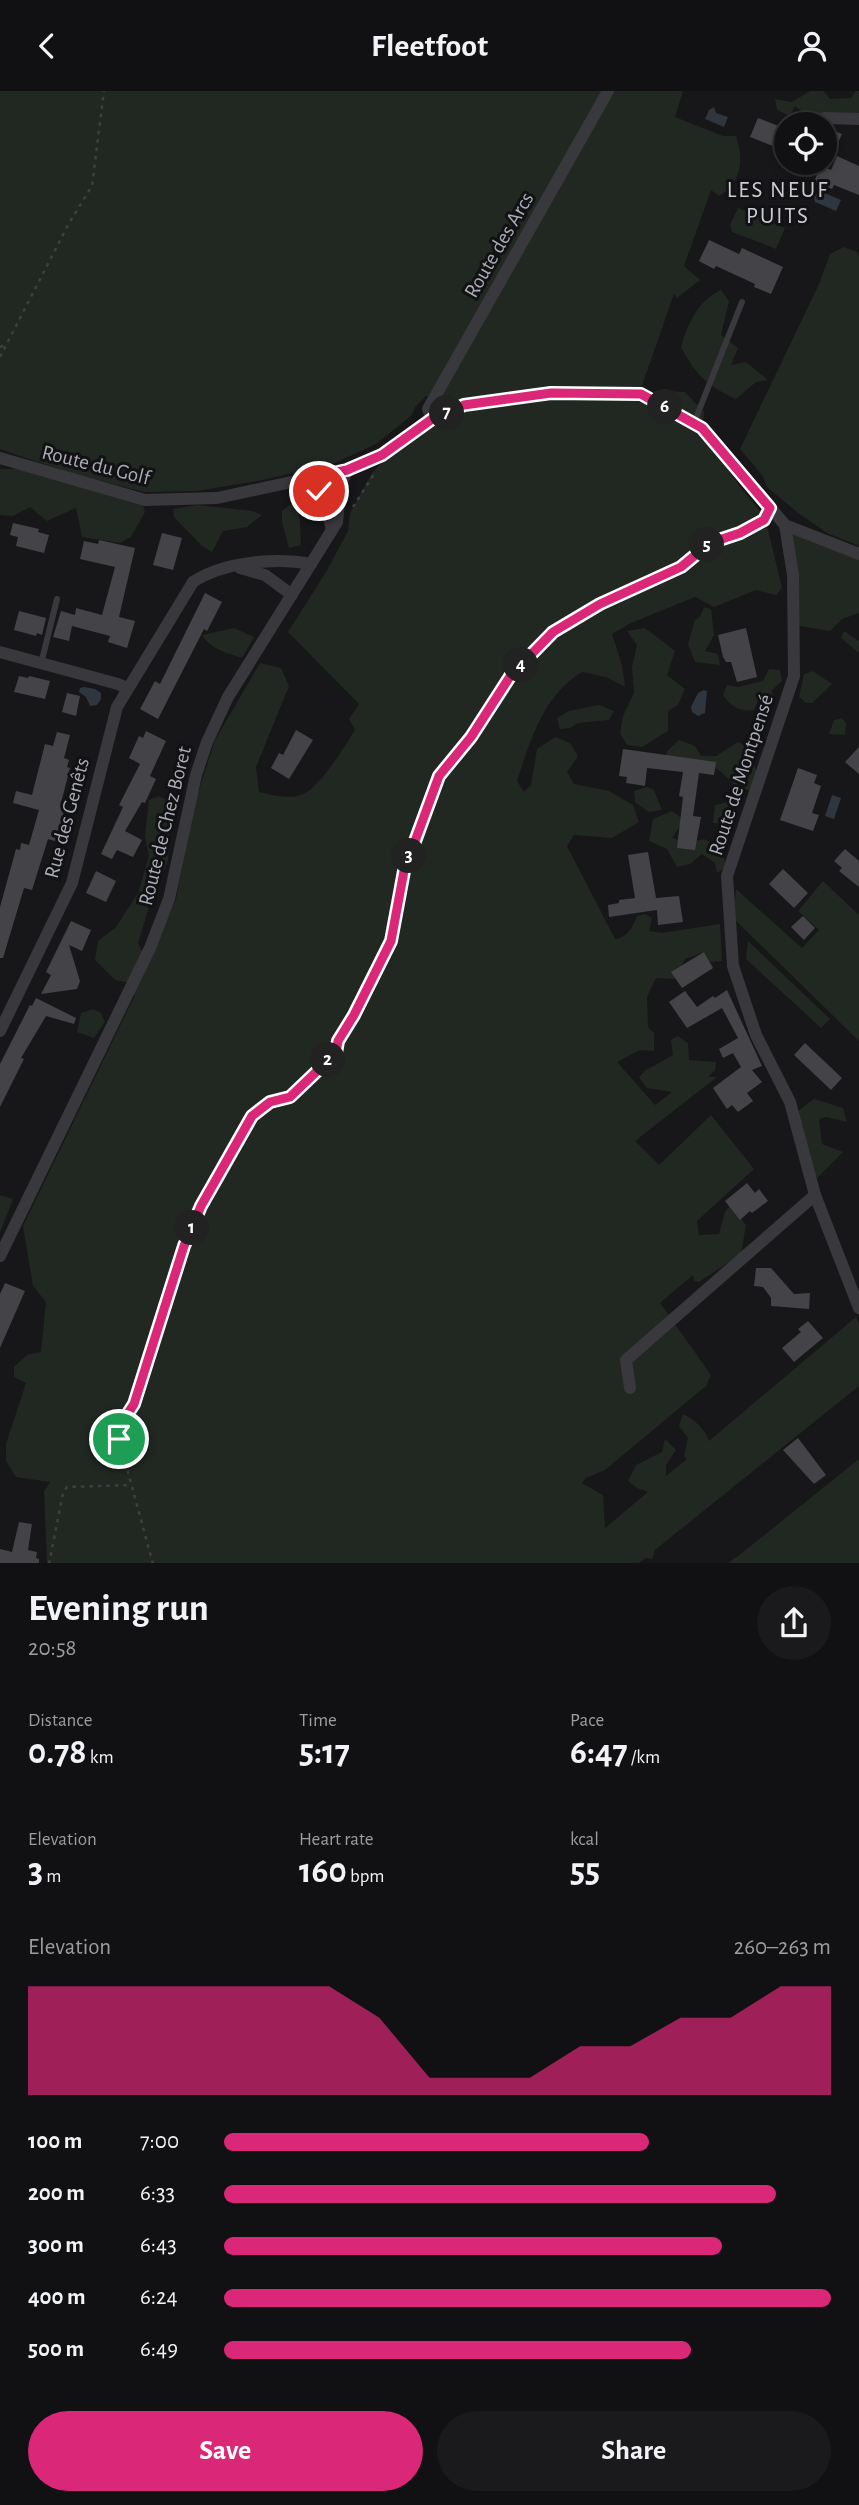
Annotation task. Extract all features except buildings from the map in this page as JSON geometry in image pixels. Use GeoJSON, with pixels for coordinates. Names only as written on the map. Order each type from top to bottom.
{"type":"FeatureCollection","features":[{"type":"Feature","properties":{"kind":"street","name":"Route des Arcs"},"geometry":{"type":"LineString","coordinates":[[432,419],[428,409],[608,91]]}},
{"type":"Feature","properties":{"kind":"street"},"geometry":{"type":"LineString","coordinates":[[837,118],[859,119]]}},
{"type":"Feature","properties":{"kind":"street","name":"Route du Golf"},"geometry":{"type":"LineString","coordinates":[[0,459],[145,500],[217,498],[347,470],[382,455],[432,419],[464,405],[551,393],[641,394],[702,428],[785,525],[859,554]]}},
{"type":"Feature","properties":{"kind":"street","name":"Route de Chez Boret"},"geometry":{"type":"LineString","coordinates":[[0,1256],[150,948],[169,899],[195,775],[206,742],[228,697],[337,522],[341,485],[347,470]]}},
{"type":"Feature","properties":{"kind":"street"},"geometry":{"type":"LineString","coordinates":[[304,479],[319,491],[327,506],[332,530]]}},
{"type":"Feature","properties":{"kind":"street","name":"Route de Montpensé"},"geometry":{"type":"LineString","coordinates":[[785,525],[793,575],[794,676],[727,876],[733,966],[756,1035],[790,1102],[815,1195],[859,1308]]}},
{"type":"Feature","properties":{"kind":"street","name":"Rue des Genêts"},"geometry":{"type":"LineString","coordinates":[[0,1031],[72,883],[117,707],[193,582],[205,574],[233,566],[287,559],[311,564]]}},
{"type":"Feature","properties":{"kind":"street"},"geometry":{"type":"LineString","coordinates":[[233,566],[265,575],[292,595]]}},
{"type":"Feature","properties":{"kind":"street"},"geometry":{"type":"LineString","coordinates":[[0,652],[127,688]]}},
{"type":"Feature","properties":{"kind":"street"},"geometry":{"type":"LineString","coordinates":[[630,1388],[626,1360],[815,1195]]}},
{"type":"Feature","properties":{"kind":"lane"},"geometry":{"type":"LineString","coordinates":[[694,423],[743,303]]}},
{"type":"Feature","properties":{"kind":"lane"},"geometry":{"type":"LineString","coordinates":[[41,664],[57,599]]}},
{"type":"Feature","properties":{"kind":"path"},"geometry":{"type":"LineString","coordinates":[[0,357],[68,225],[92,186],[104,91]]}},
{"type":"Feature","properties":{"kind":"path"},"geometry":{"type":"LineString","coordinates":[[0,347],[6,344]]}},
{"type":"Feature","properties":{"kind":"path"},"geometry":{"type":"LineString","coordinates":[[349,515],[374,473]]}},
{"type":"Feature","properties":{"kind":"path"},"geometry":{"type":"LineString","coordinates":[[153,1563],[119,1439],[123,1421],[134,1404],[184,1246],[201,1206],[252,1116],[270,1102],[290,1097],[336,1053],[338,1041],[391,941],[404,871],[439,776],[471,737],[511,675],[553,632],[611,599],[681,567],[710,543],[740,533],[764,520],[770,508]]}},
{"type":"Feature","properties":{"kind":"path"},"geometry":{"type":"LineString","coordinates":[[49,1563],[66,1487],[131,1485]]}},
{"type":"Feature","properties":{"kind":"shaded area"},"geometry":{"type":"Polygon","coordinates":[[[0,91],[683,91],[675,117],[723,136],[736,136],[740,154],[737,177],[719,196],[711,190],[684,266],[700,280],[677,298],[674,294],[638,397],[667,391],[685,392],[704,412],[703,433],[740,487],[765,517],[782,588],[776,595],[756,590],[714,607],[695,597],[631,623],[612,634],[622,665],[625,687],[606,677],[582,672],[569,682],[557,693],[540,720],[517,781],[524,792],[531,785],[537,749],[555,737],[570,743],[578,756],[567,772],[574,784],[609,791],[633,805],[639,822],[612,838],[574,835],[567,846],[615,939],[627,934],[637,916],[645,914],[652,918],[649,931],[662,933],[720,924],[722,961],[710,962],[704,952],[685,959],[675,979],[656,978],[647,997],[648,1027],[654,1033],[654,1051],[640,1050],[617,1062],[655,1105],[672,1092],[647,1088],[639,1077],[673,1055],[671,1040],[678,1036],[688,1043],[689,1060],[716,1062],[715,1070],[708,1077],[717,1077],[635,1141],[659,1165],[711,1115],[754,1169],[697,1221],[699,1235],[719,1234],[725,1212],[730,1205],[746,1225],[741,1254],[699,1282],[694,1281],[693,1275],[660,1303],[711,1375],[706,1386],[605,1470],[586,1478],[582,1483],[603,1495],[605,1528],[648,1492],[628,1481],[636,1465],[662,1452],[665,1439],[676,1450],[666,1465],[666,1476],[687,1459],[684,1456],[688,1438],[679,1426],[683,1414],[699,1425],[709,1441],[856,1317],[859,1323],[859,1386],[655,1550],[652,1559],[645,1558],[639,1563],[47,1563],[44,1491],[50,1482],[16,1477],[6,1461],[6,1444],[26,1383],[14,1377],[14,1367],[27,1355],[41,1352],[46,1302],[33,1286],[23,1226],[135,995],[126,982],[115,980],[95,960],[98,941],[116,927],[138,893],[149,856],[145,836],[149,800],[159,796],[171,803],[168,861],[150,904],[138,943],[148,964],[176,899],[194,805],[215,740],[260,663],[281,668],[289,686],[256,767],[259,792],[292,797],[303,794],[324,775],[351,737],[355,730],[349,719],[359,704],[288,632],[348,531],[350,513],[372,473],[440,400],[426,396],[415,407],[412,415],[376,444],[335,463],[263,480],[197,491],[144,492],[74,474],[0,449],[0,91]]]}},
{"type":"Feature","properties":{"kind":"shaded area"},"geometry":{"type":"Polygon","coordinates":[[[810,91],[823,91],[830,99],[851,98],[859,91],[859,123],[846,114],[803,112],[795,106],[792,112],[781,112],[777,110],[775,99],[792,102],[810,91]]]}},
{"type":"Feature","properties":{"kind":"shaded area"},"geometry":{"type":"Polygon","coordinates":[[[714,107],[716,113],[728,117],[724,127],[705,119],[709,110],[714,107]]]}},
{"type":"Feature","properties":{"kind":"shaded area"},"geometry":{"type":"Polygon","coordinates":[[[820,191],[841,200],[836,211],[815,202],[814,196],[820,191]]]}},
{"type":"Feature","properties":{"kind":"shaded area"},"geometry":{"type":"Polygon","coordinates":[[[738,208],[785,228],[776,249],[732,232],[730,225],[738,208]]]}},
{"type":"Feature","properties":{"kind":"shaded area"},"geometry":{"type":"Polygon","coordinates":[[[844,247],[857,252],[859,256],[859,546],[827,533],[798,513],[767,487],[762,475],[740,449],[819,284],[830,254],[844,247]]]}},
{"type":"Feature","properties":{"kind":"shaded area"},"geometry":{"type":"Polygon","coordinates":[[[721,290],[729,301],[721,335],[738,348],[731,365],[746,362],[768,380],[756,382],[736,399],[703,378],[681,347],[695,313],[706,300],[721,290]]]}},
{"type":"Feature","properties":{"kind":"shaded area"},"geometry":{"type":"Polygon","coordinates":[[[0,469],[18,469],[142,503],[145,512],[131,537],[120,543],[82,537],[76,508],[47,521],[30,507],[13,516],[0,515],[0,469]]]}},
{"type":"Feature","properties":{"kind":"shaded area"},"geometry":{"type":"Polygon","coordinates":[[[294,501],[299,505],[301,545],[289,548],[282,511],[294,501]]]}},
{"type":"Feature","properties":{"kind":"shaded area"},"geometry":{"type":"Polygon","coordinates":[[[198,505],[252,511],[262,515],[247,527],[223,531],[212,552],[202,546],[174,517],[173,509],[198,505]]]}},
{"type":"Feature","properties":{"kind":"shaded area"},"geometry":{"type":"Polygon","coordinates":[[[785,525],[859,554],[859,613],[842,619],[830,631],[794,625],[785,525]]]}},
{"type":"Feature","properties":{"kind":"shaded area"},"geometry":{"type":"Polygon","coordinates":[[[704,607],[711,609],[714,635],[705,651],[718,654],[720,665],[695,662],[688,644],[695,620],[700,617],[704,607]]]}},
{"type":"Feature","properties":{"kind":"shaded area"},"geometry":{"type":"Polygon","coordinates":[[[234,628],[254,637],[242,658],[214,647],[202,635],[234,628]]]}},
{"type":"Feature","properties":{"kind":"shaded area"},"geometry":{"type":"Polygon","coordinates":[[[645,628],[675,651],[667,675],[685,689],[678,705],[668,711],[668,731],[642,747],[627,745],[620,733],[623,716],[634,693],[632,667],[637,645],[627,631],[645,628]]]}},
{"type":"Feature","properties":{"kind":"shaded area"},"geometry":{"type":"Polygon","coordinates":[[[844,631],[859,641],[859,653],[841,638],[844,631]]]}},
{"type":"Feature","properties":{"kind":"shaded area"},"geometry":{"type":"Polygon","coordinates":[[[769,669],[780,670],[782,681],[771,691],[774,697],[771,710],[760,696],[754,710],[745,710],[729,703],[723,695],[727,685],[737,687],[763,681],[769,669]]]}},
{"type":"Feature","properties":{"kind":"shaded area"},"geometry":{"type":"Polygon","coordinates":[[[813,671],[832,684],[812,703],[806,703],[799,697],[804,674],[813,671]]]}},
{"type":"Feature","properties":{"kind":"shaded area"},"geometry":{"type":"Polygon","coordinates":[[[80,688],[101,693],[97,705],[90,706],[86,697],[79,692],[80,688]]]}},
{"type":"Feature","properties":{"kind":"shaded area"},"geometry":{"type":"Polygon","coordinates":[[[707,691],[705,713],[698,716],[692,712],[691,707],[698,693],[707,691]]]}},
{"type":"Feature","properties":{"kind":"shaded area"},"geometry":{"type":"Polygon","coordinates":[[[599,705],[614,711],[609,720],[578,723],[570,728],[560,729],[557,718],[569,711],[599,705]]]}},
{"type":"Feature","properties":{"kind":"shaded area"},"geometry":{"type":"Polygon","coordinates":[[[842,718],[846,723],[845,735],[829,734],[834,720],[842,718]]]}},
{"type":"Feature","properties":{"kind":"shaded area"},"geometry":{"type":"Polygon","coordinates":[[[679,740],[695,746],[701,756],[716,756],[738,742],[750,748],[756,771],[750,791],[735,785],[719,770],[665,758],[667,751],[679,740]]]}},
{"type":"Feature","properties":{"kind":"shaded area"},"geometry":{"type":"Polygon","coordinates":[[[647,787],[654,790],[662,810],[649,812],[635,802],[634,791],[647,787]]]}},
{"type":"Feature","properties":{"kind":"shaded area"},"geometry":{"type":"Polygon","coordinates":[[[832,795],[841,798],[834,819],[825,816],[832,795]]]}},
{"type":"Feature","properties":{"kind":"shaded area"},"geometry":{"type":"Polygon","coordinates":[[[732,801],[737,812],[731,824],[713,823],[715,805],[732,801]]]}},
{"type":"Feature","properties":{"kind":"shaded area"},"geometry":{"type":"Polygon","coordinates":[[[672,811],[684,820],[672,838],[688,843],[704,839],[721,847],[726,867],[717,873],[715,863],[702,854],[690,864],[677,867],[667,849],[649,841],[653,819],[672,811]]]}},
{"type":"Feature","properties":{"kind":"shaded area"},"geometry":{"type":"Polygon","coordinates":[[[823,881],[859,915],[859,1041],[733,918],[736,889],[802,948],[819,930],[798,911],[823,881]]]}},
{"type":"Feature","properties":{"kind":"shaded area"},"geometry":{"type":"Polygon","coordinates":[[[748,941],[830,1019],[821,1028],[746,959],[748,941]]]}},
{"type":"Feature","properties":{"kind":"shaded area"},"geometry":{"type":"Polygon","coordinates":[[[93,1009],[101,1013],[105,1022],[94,1038],[77,1032],[81,1013],[93,1009]]]}},
{"type":"Feature","properties":{"kind":"shaded area"},"geometry":{"type":"Polygon","coordinates":[[[814,1099],[843,1108],[847,1122],[826,1117],[819,1119],[822,1144],[843,1152],[816,1179],[798,1111],[814,1099]]]}},
{"type":"Feature","properties":{"kind":"shaded area"},"geometry":{"type":"Polygon","coordinates":[[[0,1195],[13,1199],[0,1233],[0,1195]]]}},
{"type":"Feature","properties":{"kind":"shaded area"},"geometry":{"type":"Polygon","coordinates":[[[859,1459],[859,1563],[728,1563],[742,1553],[859,1459]]]}},
{"type":"Feature","properties":{"kind":"district","name":"LES NEUF PUITS"},"geometry":{"type":"Point","coordinates":[778,203]}},
{"type":"Feature","properties":{"kind":"route"},"geometry":{"type":"LineString","coordinates":[[119,1439],[123,1421],[134,1404],[184,1246],[201,1206],[252,1116],[270,1102],[290,1097],[336,1053],[338,1041],[391,941],[404,871],[439,776],[471,737],[511,675],[553,632],[600,604],[681,567],[710,543],[740,533],[764,520],[770,508],[702,428],[641,394],[551,393],[464,405],[432,419],[382,455],[347,470],[304,479],[319,491]]}}]}
